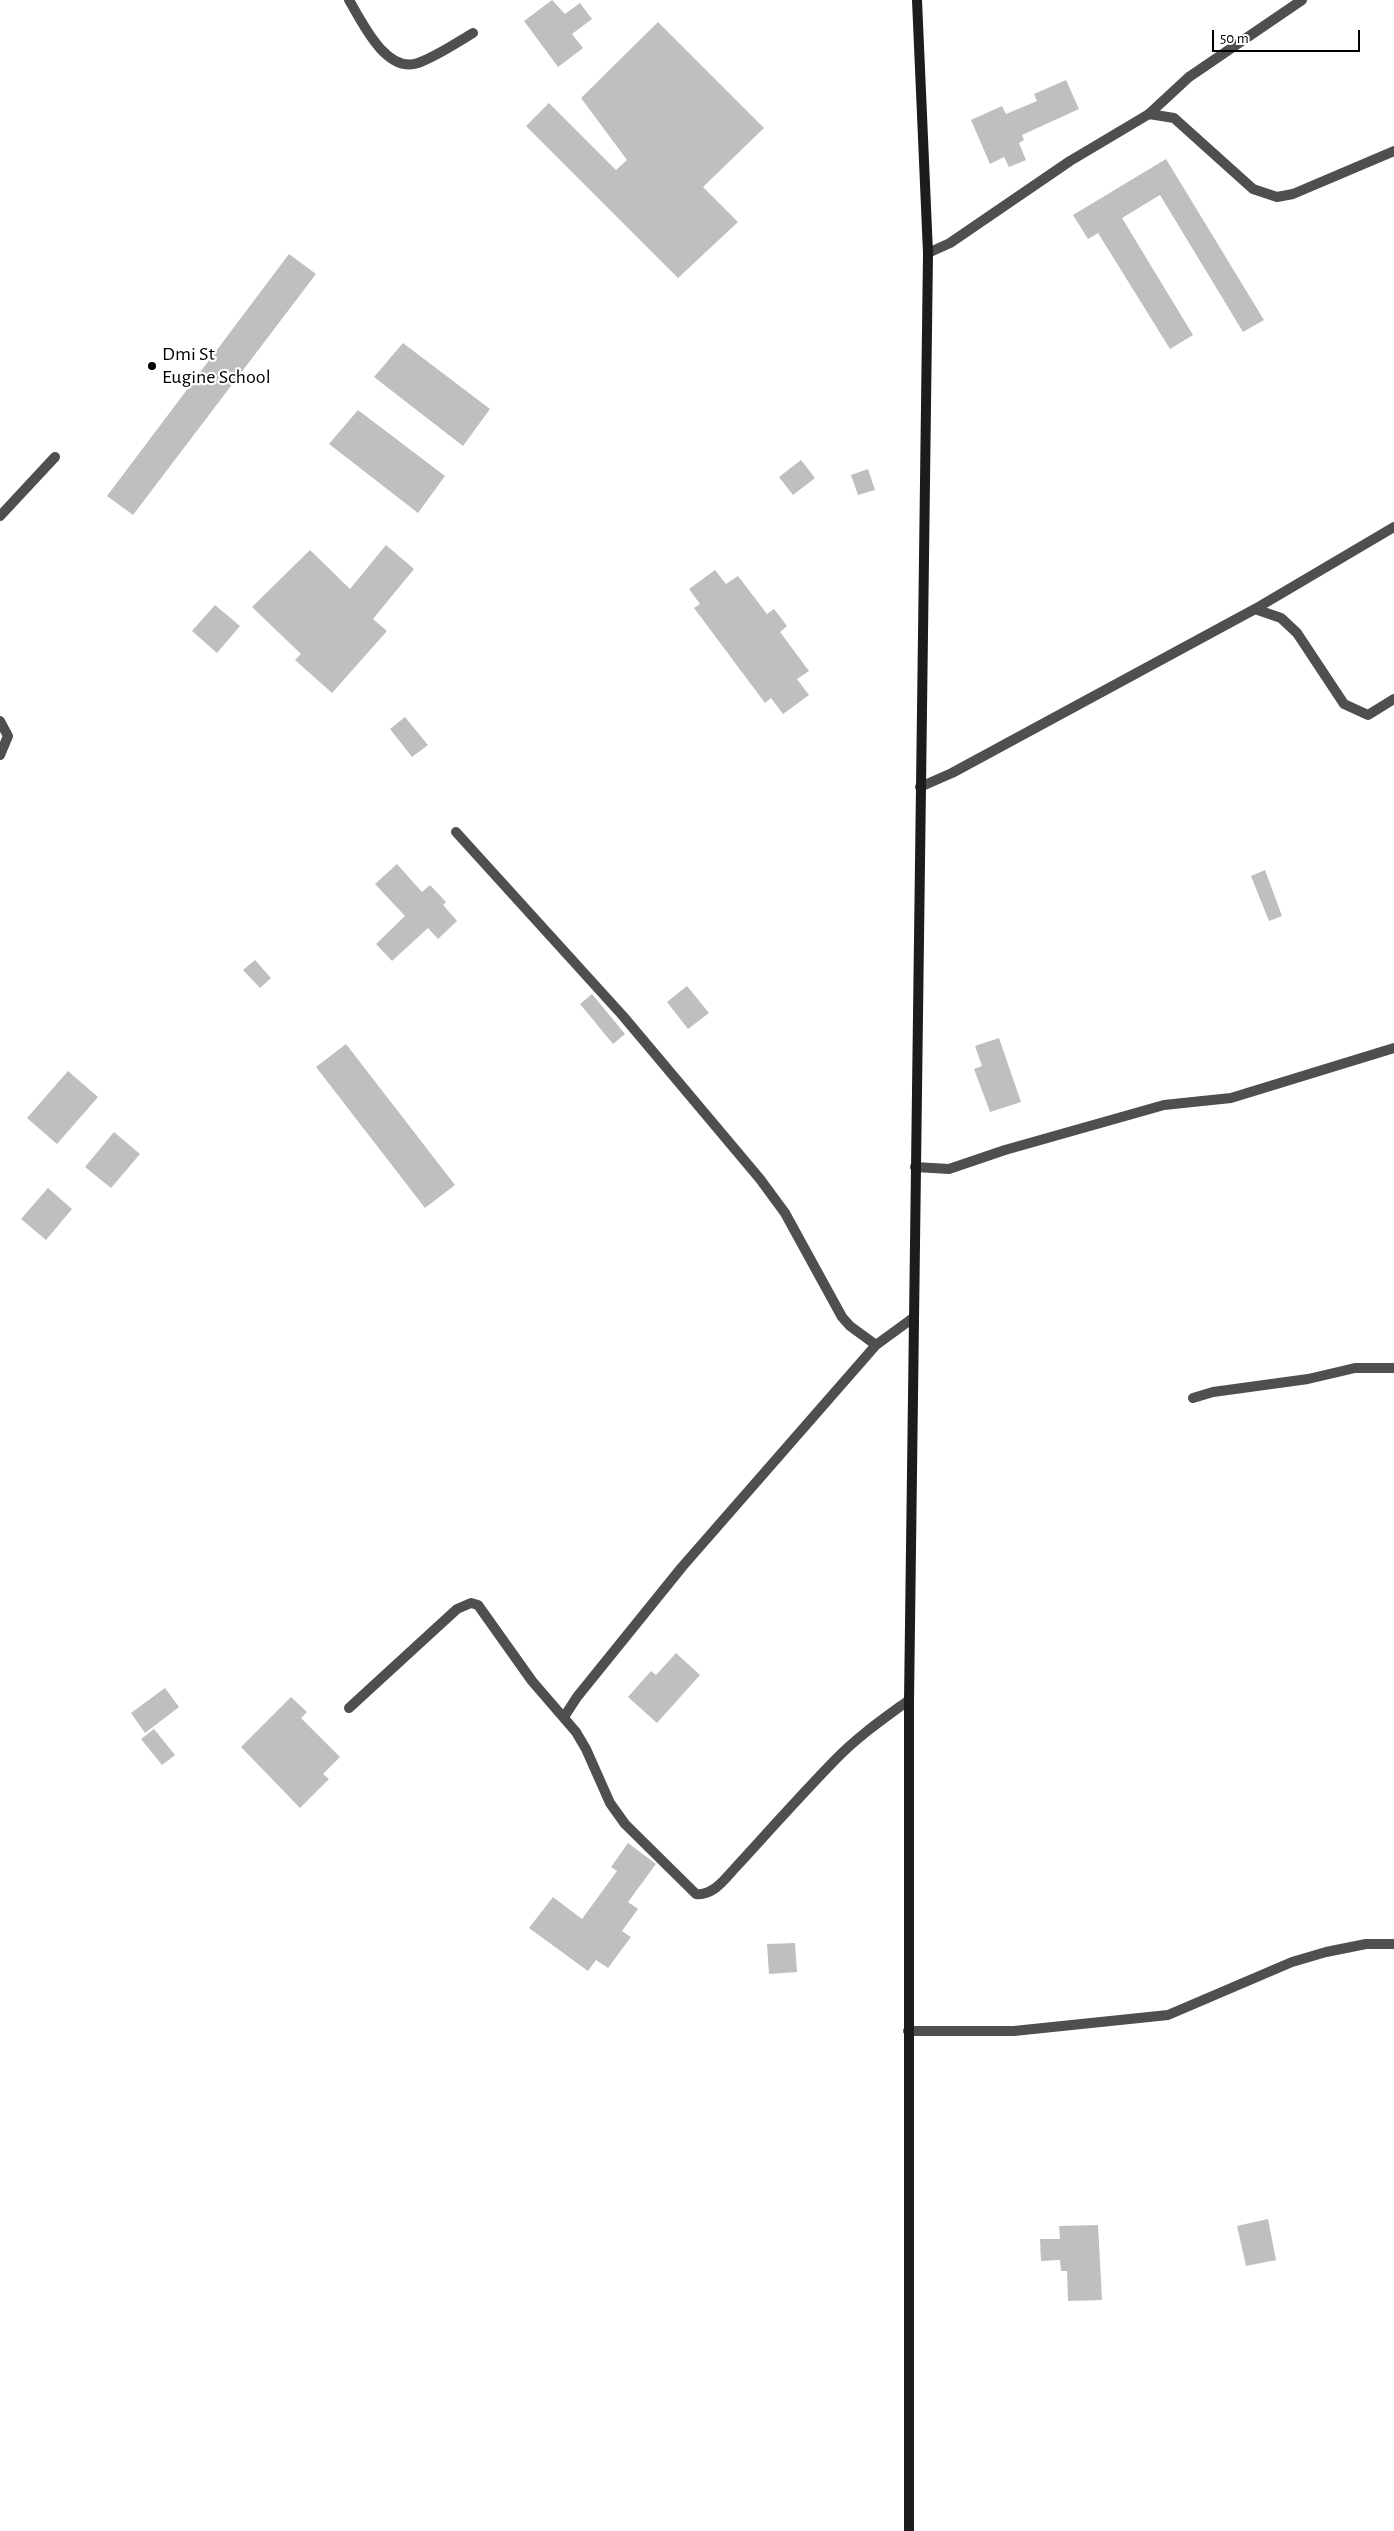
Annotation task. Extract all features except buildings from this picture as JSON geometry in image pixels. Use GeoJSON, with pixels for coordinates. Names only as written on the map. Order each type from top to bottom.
{"type":"FeatureCollection","features":[{"type":"Feature","properties":{"kind":"street"},"geometry":{"type":"LineString","coordinates":[[349,0],[378,46],[390,57],[404,65],[418,63],[473,33]]}},
{"type":"Feature","properties":{"kind":"street"},"geometry":{"type":"LineString","coordinates":[[909,2531],[909,1700],[928,253],[917,0]]}},
{"type":"Feature","properties":{"kind":"street"},"geometry":{"type":"LineString","coordinates":[[928,253],[950,243],[1070,161],[1149,114],[1189,77],[1302,0]]}},
{"type":"Feature","properties":{"kind":"street"},"geometry":{"type":"LineString","coordinates":[[1149,114],[1174,118],[1253,190],[1278,197],[1293,194],[1394,151]]}},
{"type":"Feature","properties":{"kind":"street"},"geometry":{"type":"LineString","coordinates":[[0,516],[55,457]]}},
{"type":"Feature","properties":{"kind":"street"},"geometry":{"type":"LineString","coordinates":[[920,787],[960,769],[1255,609],[1394,527]]}},
{"type":"Feature","properties":{"kind":"street"},"geometry":{"type":"LineString","coordinates":[[1255,609],[1282,618],[1297,633],[1344,704],[1368,715],[1394,699]]}},
{"type":"Feature","properties":{"kind":"street"},"geometry":{"type":"LineString","coordinates":[[0,721],[8,736],[0,755]]}},
{"type":"Feature","properties":{"kind":"street"},"geometry":{"type":"LineString","coordinates":[[456,832],[622,1016],[760,1179],[785,1213],[842,1317],[850,1326],[876,1345]]}},
{"type":"Feature","properties":{"kind":"street"},"geometry":{"type":"LineString","coordinates":[[915,1167],[949,1169],[1005,1150],[1164,1105],[1231,1098],[1394,1048]]}},
{"type":"Feature","properties":{"kind":"street"},"geometry":{"type":"LineString","coordinates":[[564,1717],[577,1697],[682,1567],[876,1345],[913,1318]]}},
{"type":"Feature","properties":{"kind":"street"},"geometry":{"type":"LineString","coordinates":[[1193,1398],[1213,1392],[1308,1379],[1355,1368],[1394,1368]]}},
{"type":"Feature","properties":{"kind":"street"},"geometry":{"type":"LineString","coordinates":[[349,1708],[457,1609],[470,1603],[478,1606],[532,1681],[564,1717],[586,1749],[610,1803],[625,1824],[696,1894],[704,1895],[710,1892],[730,1873],[835,1760],[866,1732],[909,1700]]}},
{"type":"Feature","properties":{"kind":"street"},"geometry":{"type":"LineString","coordinates":[[908,2031],[1014,2031],[1168,2015],[1292,1962],[1366,1944],[1394,1944]]}},
{"type":"Feature","properties":{"kind":"place","name":"Dmi St Eugine School"},"geometry":{"type":"Point","coordinates":[152,366]}}]}
